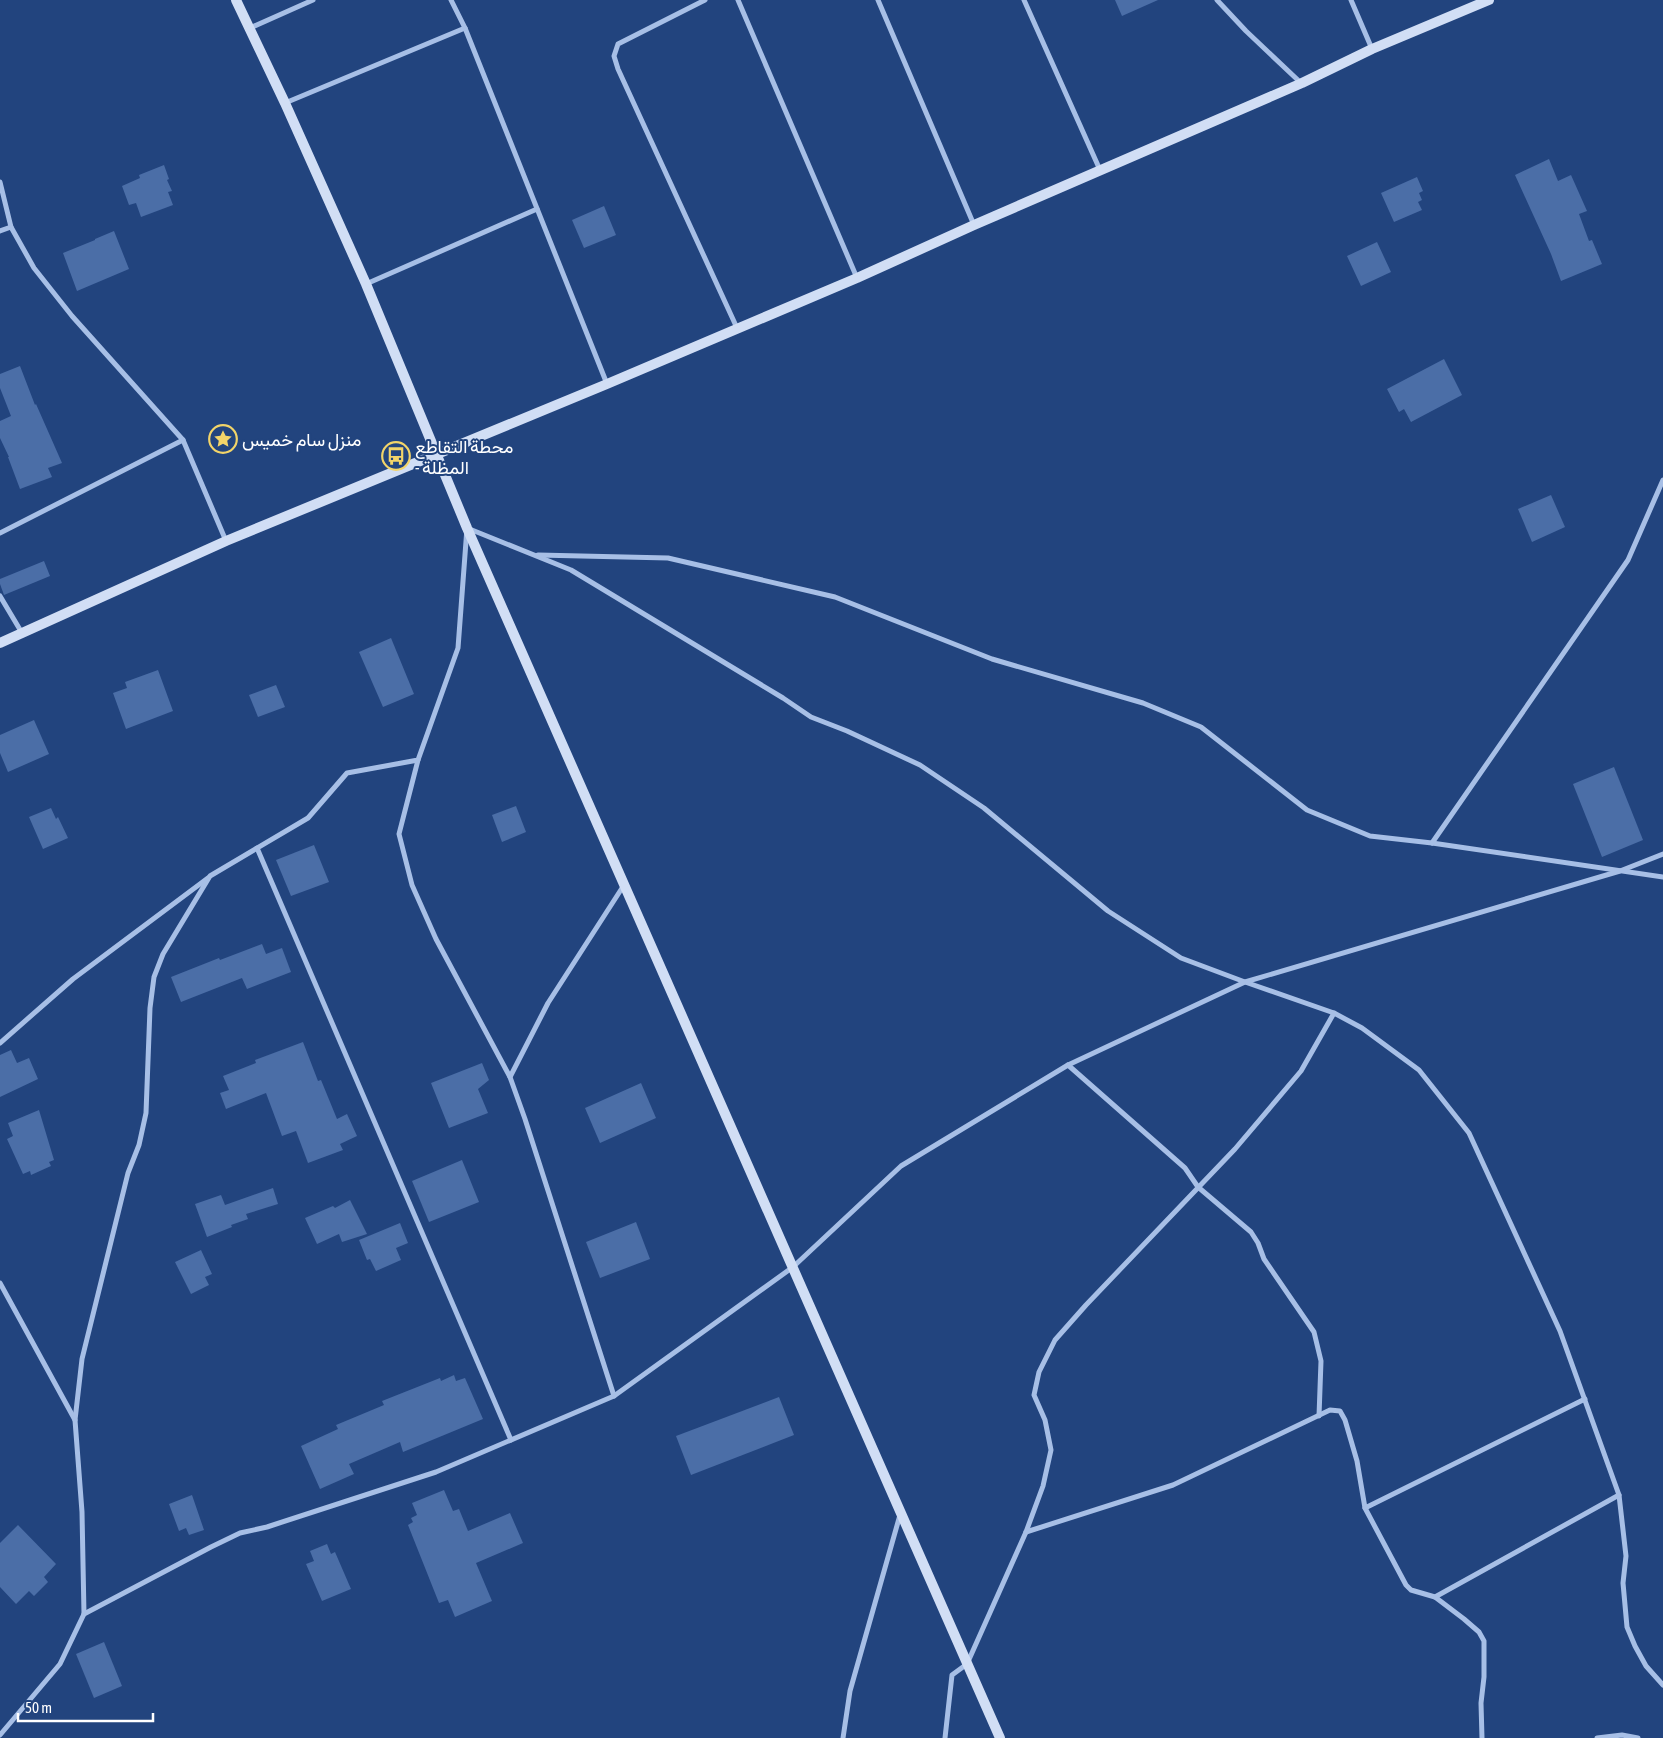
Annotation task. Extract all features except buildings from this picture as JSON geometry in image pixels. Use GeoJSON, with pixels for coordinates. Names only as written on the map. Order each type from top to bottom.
{"type":"FeatureCollection","features":[{"type":"Feature","properties":{"kind":"street"},"geometry":{"type":"LineString","coordinates":[[236,0],[285,103],[366,284],[467,528],[1000,1738]]}},
{"type":"Feature","properties":{"kind":"street"},"geometry":{"type":"LineString","coordinates":[[249,29],[313,0]]}},
{"type":"Feature","properties":{"kind":"street"},"geometry":{"type":"LineString","coordinates":[[451,0],[465,28],[607,384]]}},
{"type":"Feature","properties":{"kind":"street"},"geometry":{"type":"LineString","coordinates":[[705,0],[618,44],[614,56],[618,69],[737,328]]}},
{"type":"Feature","properties":{"kind":"street"},"geometry":{"type":"LineString","coordinates":[[738,0],[857,278]]}},
{"type":"Feature","properties":{"kind":"street"},"geometry":{"type":"LineString","coordinates":[[878,0],[974,225]]}},
{"type":"Feature","properties":{"kind":"street"},"geometry":{"type":"LineString","coordinates":[[1024,0],[1100,170]]}},
{"type":"Feature","properties":{"kind":"street"},"geometry":{"type":"LineString","coordinates":[[1217,0],[1246,31],[1302,83]]}},
{"type":"Feature","properties":{"kind":"street"},"geometry":{"type":"LineString","coordinates":[[1351,0],[1372,49]]}},
{"type":"Feature","properties":{"kind":"street"},"geometry":{"type":"LineString","coordinates":[[0,643],[226,541],[437,455],[857,278],[974,225],[1302,83],[1372,49],[1489,0]]}},
{"type":"Feature","properties":{"kind":"street"},"geometry":{"type":"LineString","coordinates":[[285,103],[465,28]]}},
{"type":"Feature","properties":{"kind":"street"},"geometry":{"type":"LineString","coordinates":[[0,182],[11,227],[34,268],[72,316],[183,440],[226,541]]}},
{"type":"Feature","properties":{"kind":"street"},"geometry":{"type":"LineString","coordinates":[[366,284],[537,209]]}},
{"type":"Feature","properties":{"kind":"street"},"geometry":{"type":"LineString","coordinates":[[0,231],[11,227]]}},
{"type":"Feature","properties":{"kind":"street"},"geometry":{"type":"LineString","coordinates":[[0,534],[183,440]]}},
{"type":"Feature","properties":{"kind":"street"},"geometry":{"type":"LineString","coordinates":[[1432,843],[1628,560],[1663,480]]}},
{"type":"Feature","properties":{"kind":"street"},"geometry":{"type":"LineString","coordinates":[[467,528],[571,570],[783,698],[811,717],[847,731],[920,765],[984,808],[1108,911],[1181,958],[1334,1012],[1362,1028],[1419,1070],[1469,1133],[1560,1331],[1619,1495],[1626,1556],[1623,1583],[1627,1627],[1634,1646],[1646,1666],[1663,1685]]}},
{"type":"Feature","properties":{"kind":"street"},"geometry":{"type":"LineString","coordinates":[[467,528],[458,648],[418,760],[399,834],[412,885],[436,938],[510,1077],[614,1396]]}},
{"type":"Feature","properties":{"kind":"street"},"geometry":{"type":"LineString","coordinates":[[534,555],[668,558],[835,597],[992,659],[1144,703],[1201,727],[1307,810],[1370,836],[1432,843],[1663,877]]}},
{"type":"Feature","properties":{"kind":"street"},"geometry":{"type":"LineString","coordinates":[[0,596],[22,634]]}},
{"type":"Feature","properties":{"kind":"street"},"geometry":{"type":"LineString","coordinates":[[0,1043],[73,979],[210,876],[308,818],[347,772],[418,760]]}},
{"type":"Feature","properties":{"kind":"street"},"geometry":{"type":"LineString","coordinates":[[257,848],[511,1440]]}},
{"type":"Feature","properties":{"kind":"street"},"geometry":{"type":"LineString","coordinates":[[84,1614],[211,1546],[240,1533],[267,1527],[436,1472],[614,1396],[792,1267],[901,1166],[1068,1065],[1245,982],[1620,871],[1663,854]]}},
{"type":"Feature","properties":{"kind":"street"},"geometry":{"type":"LineString","coordinates":[[0,1735],[60,1664],[84,1614],[82,1512],[75,1420],[82,1359],[128,1173],[139,1145],[146,1113],[150,1008],[154,977],[163,954],[210,876]]}},
{"type":"Feature","properties":{"kind":"street"},"geometry":{"type":"LineString","coordinates":[[510,1077],[548,1003],[624,885]]}},
{"type":"Feature","properties":{"kind":"street"},"geometry":{"type":"LineString","coordinates":[[945,1738],[952,1675],[968,1664],[1026,1532],[1043,1486],[1051,1450],[1045,1420],[1034,1395],[1039,1372],[1055,1340],[1235,1149],[1301,1071],[1334,1012]]}},
{"type":"Feature","properties":{"kind":"street"},"geometry":{"type":"LineString","coordinates":[[1068,1065],[1185,1168],[1198,1187],[1251,1232],[1258,1243],[1264,1259],[1314,1332],[1321,1361],[1318,1416]]}},
{"type":"Feature","properties":{"kind":"street"},"geometry":{"type":"LineString","coordinates":[[0,1283],[75,1420]]}},
{"type":"Feature","properties":{"kind":"street"},"geometry":{"type":"LineString","coordinates":[[1365,1508],[1585,1399]]}},
{"type":"Feature","properties":{"kind":"street"},"geometry":{"type":"LineString","coordinates":[[1026,1532],[1173,1485],[1330,1410],[1340,1411],[1345,1420],[1357,1462],[1365,1508],[1406,1585],[1411,1590],[1435,1597],[1479,1632],[1484,1640],[1484,1677],[1481,1703],[1482,1738]]}},
{"type":"Feature","properties":{"kind":"street"},"geometry":{"type":"LineString","coordinates":[[1435,1597],[1619,1495]]}},
{"type":"Feature","properties":{"kind":"street"},"geometry":{"type":"LineString","coordinates":[[843,1738],[850,1691],[900,1512]]}},
{"type":"Feature","properties":{"kind":"street"},"geometry":{"type":"LineString","coordinates":[[1597,1738],[1622,1736],[1638,1738]]}},
{"type":"Feature","properties":{"kind":"place","name":"منزل سام خميس"},"geometry":{"type":"Point","coordinates":[223,439]}},
{"type":"Feature","properties":{"kind":"place","name":"محطة التقاطع - المظلة"},"geometry":{"type":"Point","coordinates":[396,456]}}]}
